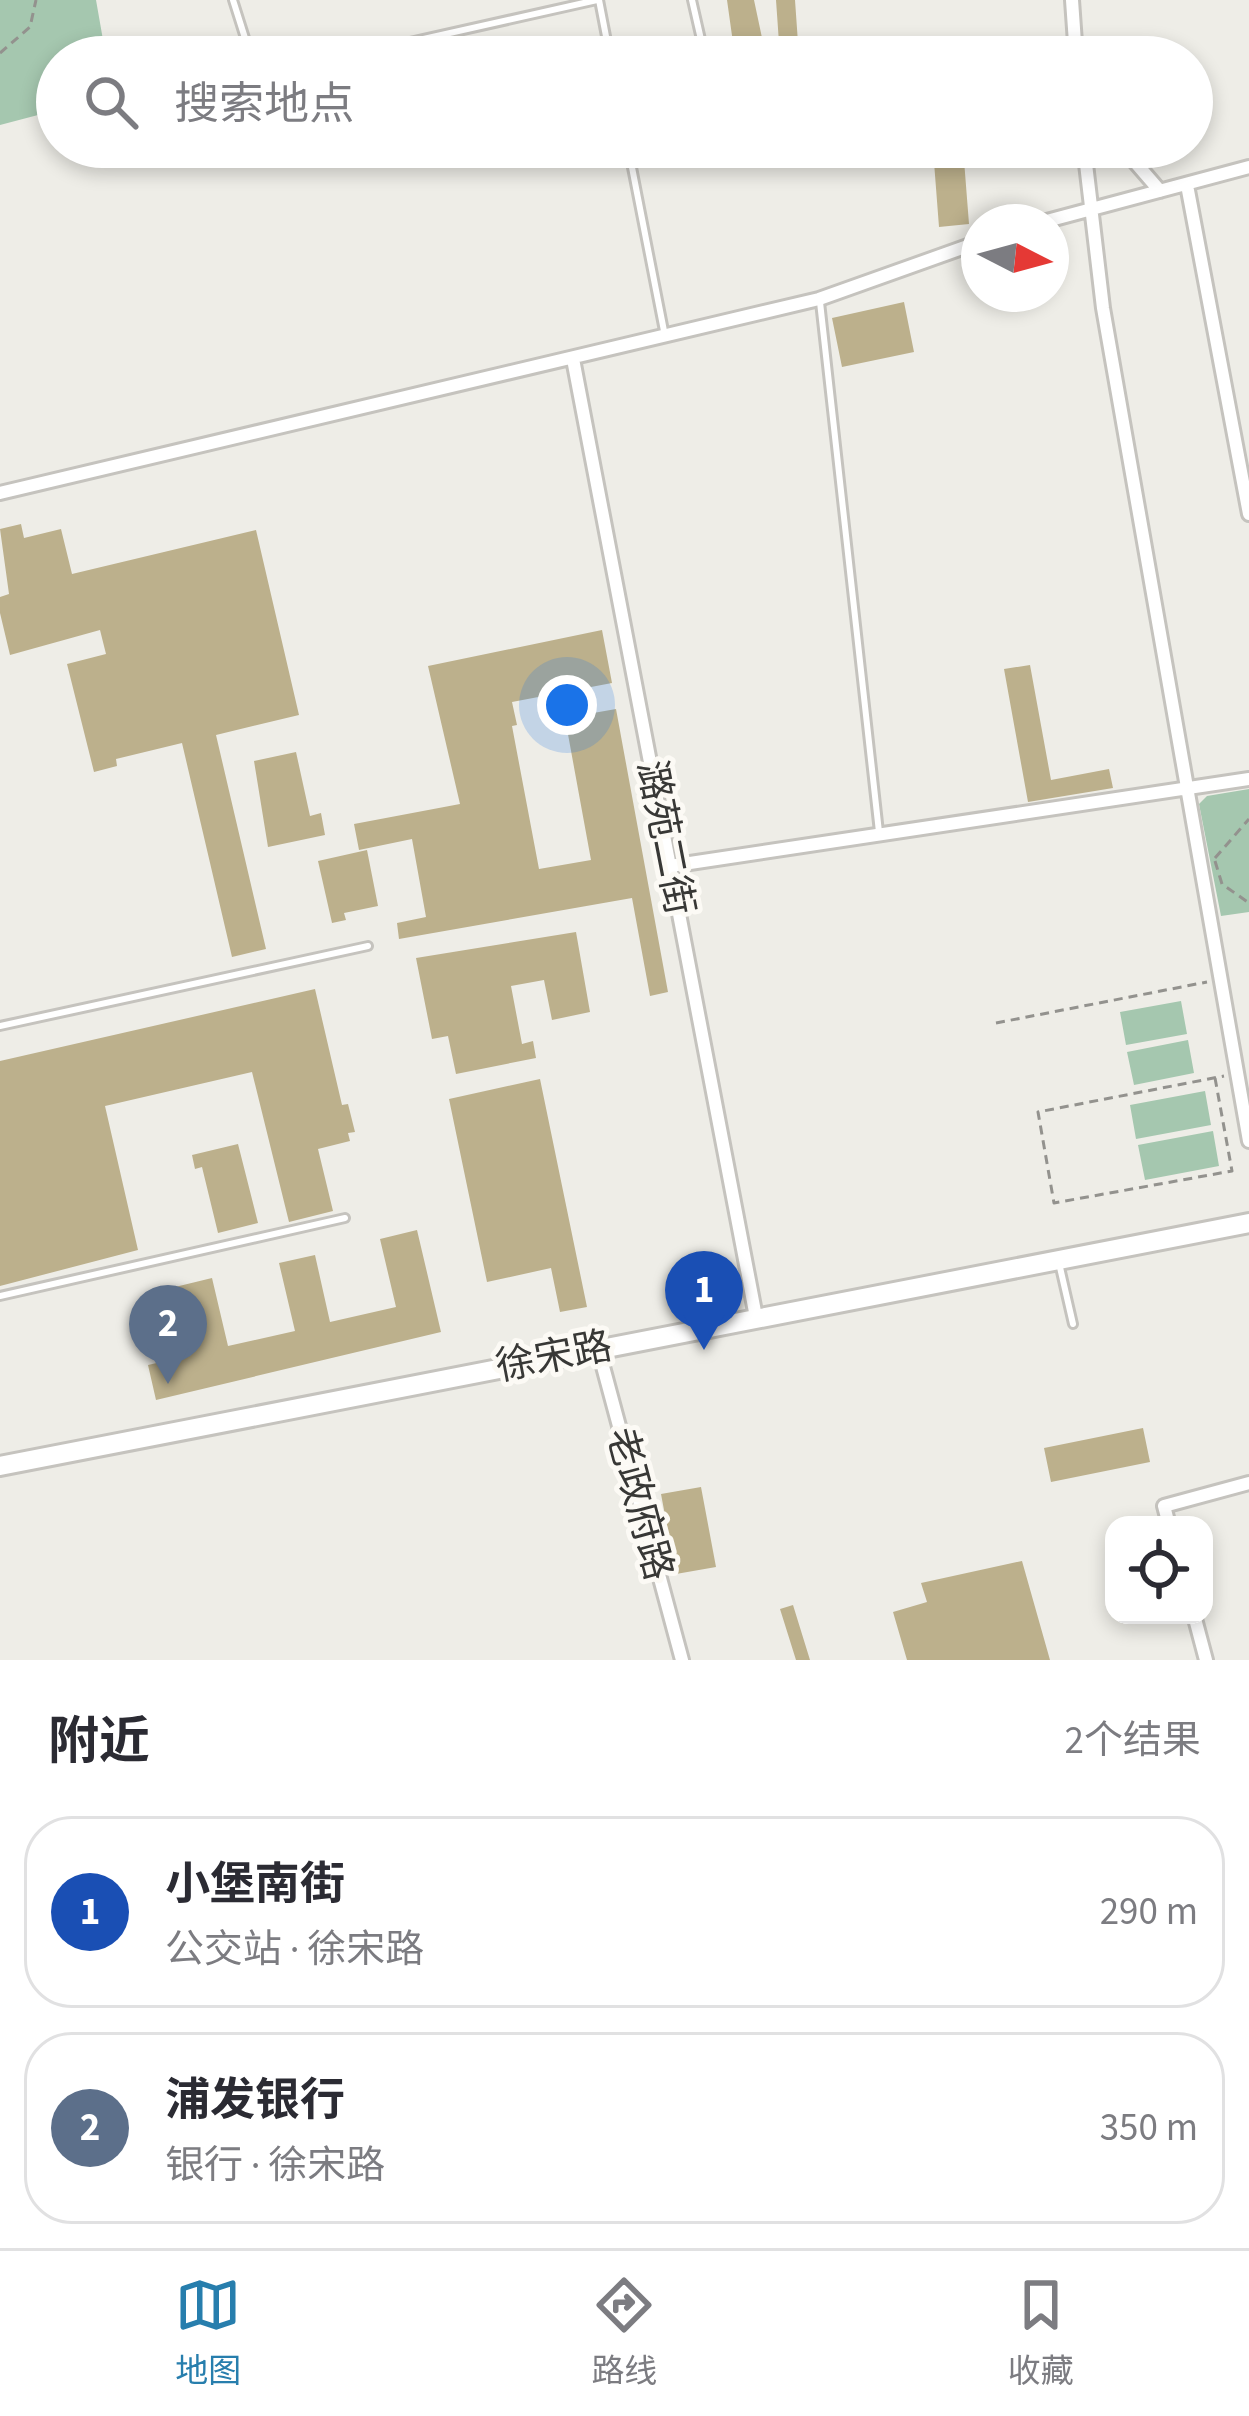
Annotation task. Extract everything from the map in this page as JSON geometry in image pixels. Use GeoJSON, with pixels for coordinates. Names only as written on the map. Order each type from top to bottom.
{"type":"FeatureCollection","features":[{"type":"Feature","properties":{"kind":"street"},"geometry":{"type":"LineString","coordinates":[[1072,0],[1075,36]]}},
{"type":"Feature","properties":{"kind":"street"},"geometry":{"type":"LineString","coordinates":[[1069,214],[1249,167]]}},
{"type":"Feature","properties":{"kind":"street"},"geometry":{"type":"LineString","coordinates":[[1086,168],[1249,1141]]}},
{"type":"Feature","properties":{"kind":"street"},"geometry":{"type":"LineString","coordinates":[[1140,168],[1160,191]]}},
{"type":"Feature","properties":{"kind":"street"},"geometry":{"type":"LineString","coordinates":[[1187,185],[1249,514]]}},
{"type":"Feature","properties":{"kind":"street"},"geometry":{"type":"LineString","coordinates":[[0,493],[819,298],[961,248]]}},
{"type":"Feature","properties":{"kind":"street","name":"潞苑二街"},"geometry":{"type":"LineString","coordinates":[[573,358],[756,1317]]}},
{"type":"Feature","properties":{"kind":"street"},"geometry":{"type":"LineString","coordinates":[[670,866],[1249,779]]}},
{"type":"Feature","properties":{"kind":"street","name":"徐宋路"},"geometry":{"type":"LineString","coordinates":[[0,1466],[1249,1223]]}},
{"type":"Feature","properties":{"kind":"street","name":"老政府路"},"geometry":{"type":"LineString","coordinates":[[598,1348],[682,1660]]}},
{"type":"Feature","properties":{"kind":"street"},"geometry":{"type":"LineString","coordinates":[[1167,1516],[1164,1506],[1249,1483]]}},
{"type":"Feature","properties":{"kind":"street"},"geometry":{"type":"LineString","coordinates":[[1196,1624],[1206,1660]]}},
{"type":"Feature","properties":{"kind":"lane"},"geometry":{"type":"LineString","coordinates":[[233,0],[244,36]]}},
{"type":"Feature","properties":{"kind":"lane"},"geometry":{"type":"LineString","coordinates":[[437,36],[598,0],[606,36]]}},
{"type":"Feature","properties":{"kind":"lane"},"geometry":{"type":"LineString","coordinates":[[692,0],[700,36]]}},
{"type":"Feature","properties":{"kind":"lane"},"geometry":{"type":"LineString","coordinates":[[632,168],[665,336]]}},
{"type":"Feature","properties":{"kind":"lane"},"geometry":{"type":"LineString","coordinates":[[819,298],[880,836]]}},
{"type":"Feature","properties":{"kind":"lane"},"geometry":{"type":"LineString","coordinates":[[0,1026],[368,946]]}},
{"type":"Feature","properties":{"kind":"lane"},"geometry":{"type":"LineString","coordinates":[[0,1296],[345,1218]]}},
{"type":"Feature","properties":{"kind":"lane"},"geometry":{"type":"LineString","coordinates":[[1058,1259],[1073,1324]]}},
{"type":"Feature","properties":{"kind":"path"},"geometry":{"type":"LineString","coordinates":[[0,53],[30,28],[36,0]]}},
{"type":"Feature","properties":{"kind":"path"},"geometry":{"type":"LineString","coordinates":[[1201,871],[1249,819]]}},
{"type":"Feature","properties":{"kind":"path"},"geometry":{"type":"LineString","coordinates":[[1214,859],[1222,884],[1249,902]]}},
{"type":"Feature","properties":{"kind":"path"},"geometry":{"type":"LineString","coordinates":[[996,1023],[1220,979]]}},
{"type":"Feature","properties":{"kind":"path"},"geometry":{"type":"LineString","coordinates":[[1215,1078],[1232,1171],[1054,1203],[1038,1112],[1237,1073]]}},
{"type":"Feature","properties":{"kind":"green space"},"geometry":{"type":"Polygon","coordinates":[[[0,0],[96,0],[102,36],[36,36],[36,116],[0,125],[0,0]]]}},
{"type":"Feature","properties":{"kind":"green space"},"geometry":{"type":"Polygon","coordinates":[[[1249,789],[1249,912],[1221,916],[1199,804],[1207,796],[1249,789]]]}},
{"type":"Feature","properties":{"kind":"green space"},"geometry":{"type":"Polygon","coordinates":[[[1181,1001],[1187,1034],[1126,1045],[1120,1012],[1181,1001]]]}},
{"type":"Feature","properties":{"kind":"green space"},"geometry":{"type":"Polygon","coordinates":[[[1188,1040],[1194,1073],[1134,1085],[1127,1052],[1188,1040]]]}},
{"type":"Feature","properties":{"kind":"green space"},"geometry":{"type":"Polygon","coordinates":[[[1205,1091],[1211,1125],[1136,1139],[1130,1105],[1205,1091]]]}},
{"type":"Feature","properties":{"kind":"green space"},"geometry":{"type":"Polygon","coordinates":[[[1213,1131],[1219,1166],[1145,1180],[1138,1145],[1213,1131]]]}},
{"type":"Feature","properties":{"kind":"building"},"geometry":{"type":"Polygon","coordinates":[[[727,0],[754,0],[762,36],[732,36],[727,0]]]}},
{"type":"Feature","properties":{"kind":"building"},"geometry":{"type":"Polygon","coordinates":[[[776,0],[795,0],[798,36],[779,36],[776,0]]]}},
{"type":"Feature","properties":{"kind":"building"},"geometry":{"type":"Polygon","coordinates":[[[934,168],[965,168],[967,204],[961,204],[961,225],[939,227],[934,168]]]}},
{"type":"Feature","properties":{"kind":"building"},"geometry":{"type":"Polygon","coordinates":[[[904,302],[914,352],[842,367],[832,318],[904,302]]]}},
{"type":"Feature","properties":{"kind":"building"},"geometry":{"type":"Polygon","coordinates":[[[21,524],[24,538],[61,529],[72,574],[256,530],[299,715],[216,735],[266,949],[232,957],[182,743],[116,759],[117,766],[94,772],[67,664],[106,654],[100,630],[10,655],[0,613],[0,597],[9,594],[0,529],[21,524]]]}},
{"type":"Feature","properties":{"kind":"building"},"geometry":{"type":"Polygon","coordinates":[[[602,630],[612,683],[512,702],[517,725],[512,726],[539,869],[591,860],[565,718],[616,709],[668,992],[650,996],[632,898],[399,939],[397,923],[426,917],[412,839],[359,850],[354,824],[460,804],[428,666],[602,630]]]}},
{"type":"Feature","properties":{"kind":"building"},"geometry":{"type":"Polygon","coordinates":[[[1030,665],[1051,780],[1109,769],[1113,788],[1028,802],[1004,669],[1030,665]]]}},
{"type":"Feature","properties":{"kind":"building"},"geometry":{"type":"Polygon","coordinates":[[[296,752],[310,816],[321,813],[325,835],[268,847],[254,761],[296,752]]]}},
{"type":"Feature","properties":{"kind":"building"},"geometry":{"type":"Polygon","coordinates":[[[367,850],[378,906],[344,913],[346,920],[332,923],[318,861],[367,850]]]}},
{"type":"Feature","properties":{"kind":"building"},"geometry":{"type":"Polygon","coordinates":[[[576,932],[590,1012],[552,1020],[544,980],[511,986],[522,1044],[533,1041],[536,1058],[456,1074],[448,1036],[432,1039],[416,958],[576,932]]]}},
{"type":"Feature","properties":{"kind":"building"},"geometry":{"type":"Polygon","coordinates":[[[315,989],[342,1105],[348,1104],[355,1132],[348,1133],[350,1141],[318,1149],[333,1211],[289,1222],[252,1072],[105,1106],[138,1250],[0,1286],[0,1061],[315,989]]]}},
{"type":"Feature","properties":{"kind":"building"},"geometry":{"type":"Polygon","coordinates":[[[540,1079],[587,1307],[560,1312],[551,1268],[487,1282],[449,1099],[540,1079]]]}},
{"type":"Feature","properties":{"kind":"building"},"geometry":{"type":"Polygon","coordinates":[[[238,1144],[258,1223],[218,1233],[202,1167],[195,1169],[192,1155],[238,1144]]]}},
{"type":"Feature","properties":{"kind":"building"},"geometry":{"type":"Polygon","coordinates":[[[417,1230],[441,1332],[156,1400],[148,1365],[191,1355],[175,1287],[212,1278],[228,1346],[295,1331],[279,1263],[315,1255],[330,1322],[396,1307],[380,1239],[417,1230]]]}},
{"type":"Feature","properties":{"kind":"building"},"geometry":{"type":"Polygon","coordinates":[[[1143,1428],[1150,1462],[1051,1482],[1044,1448],[1143,1428]]]}},
{"type":"Feature","properties":{"kind":"building"},"geometry":{"type":"Polygon","coordinates":[[[701,1487],[716,1567],[676,1574],[661,1494],[701,1487]]]}},
{"type":"Feature","properties":{"kind":"building"},"geometry":{"type":"Polygon","coordinates":[[[1022,1561],[1050,1660],[907,1660],[893,1612],[927,1602],[921,1583],[1022,1561]]]}},
{"type":"Feature","properties":{"kind":"building"},"geometry":{"type":"Polygon","coordinates":[[[793,1605],[810,1660],[796,1660],[780,1609],[793,1605]]]}},
{"type":"Feature","properties":{"kind":"place","name":"小堡南街"},"geometry":{"type":"Point","coordinates":[704,1350]}},
{"type":"Feature","properties":{"kind":"place","name":"浦发银行"},"geometry":{"type":"Point","coordinates":[168,1384]}}]}
